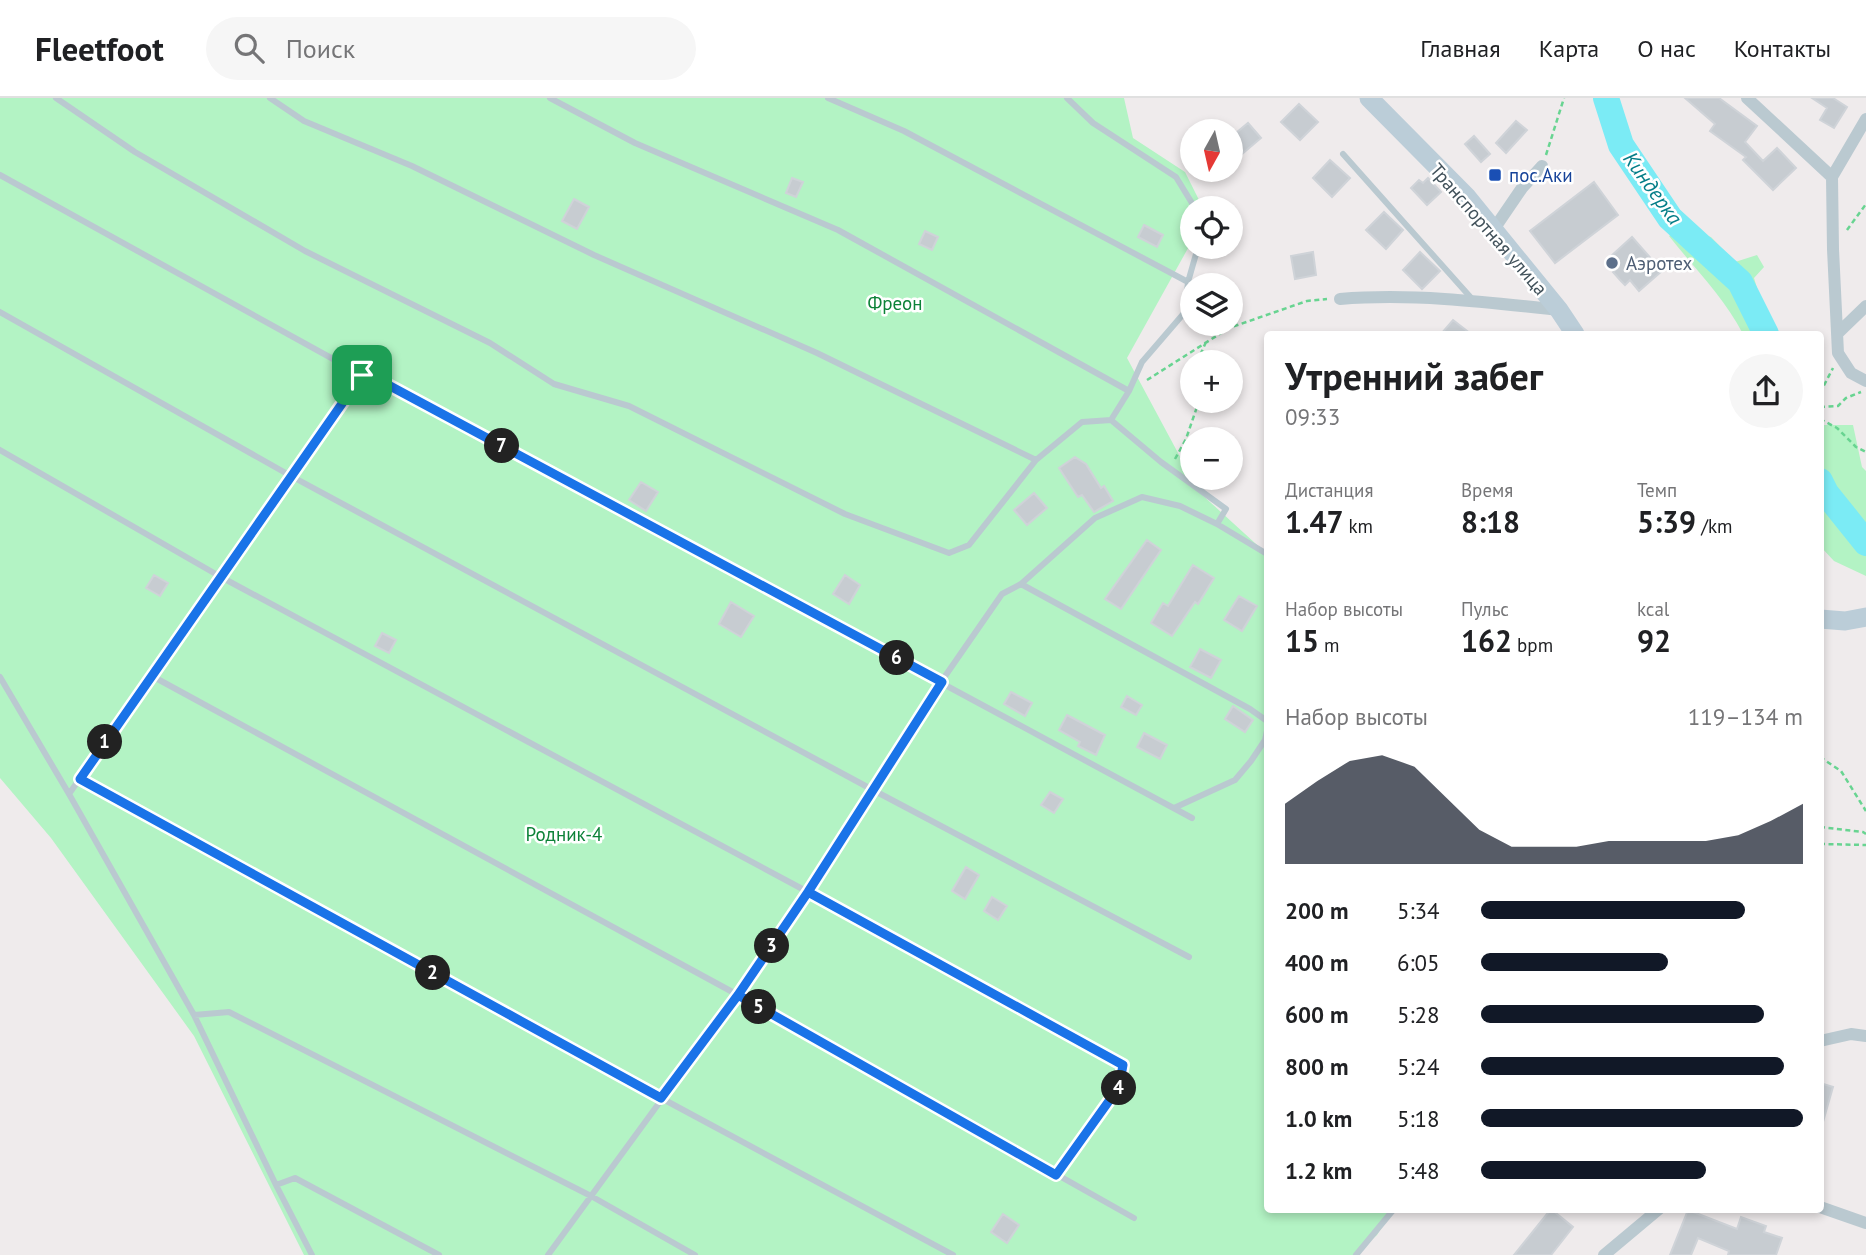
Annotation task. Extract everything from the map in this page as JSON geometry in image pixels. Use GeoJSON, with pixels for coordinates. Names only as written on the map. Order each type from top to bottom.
{"type":"FeatureCollection","features":[{"type":"Feature","properties":{"kind":"street","name":"Транспортная улица"},"geometry":{"type":"LineString","coordinates":[[1369,98],[1467,197],[1573,331]]}},
{"type":"Feature","properties":{"kind":"street"},"geometry":{"type":"LineString","coordinates":[[1747,98],[1832,177]]}},
{"type":"Feature","properties":{"kind":"street"},"geometry":{"type":"LineString","coordinates":[[1866,119],[1832,177],[1838,353],[1851,373],[1866,381]]}},
{"type":"Feature","properties":{"kind":"street"},"geometry":{"type":"LineString","coordinates":[[1494,229],[1522,188],[1542,166]]}},
{"type":"Feature","properties":{"kind":"street"},"geometry":{"type":"LineString","coordinates":[[1340,299],[1367,297],[1474,302],[1559,310]]}},
{"type":"Feature","properties":{"kind":"street"},"geometry":{"type":"LineString","coordinates":[[1837,334],[1866,306]]}},
{"type":"Feature","properties":{"kind":"street"},"geometry":{"type":"LineString","coordinates":[[1824,619],[1845,621],[1866,617]]}},
{"type":"Feature","properties":{"kind":"street"},"geometry":{"type":"LineString","coordinates":[[1824,1040],[1851,1034],[1866,1036]]}},
{"type":"Feature","properties":{"kind":"street"},"geometry":{"type":"LineString","coordinates":[[1824,1208],[1866,1223]]}},
{"type":"Feature","properties":{"kind":"street"},"geometry":{"type":"LineString","coordinates":[[1604,1255],[1654,1213]]}},
{"type":"Feature","properties":{"kind":"lane"},"geometry":{"type":"LineString","coordinates":[[56,98],[135,152],[294,244],[490,343],[554,384],[629,406],[845,514],[949,553],[969,545],[1036,460],[1082,422],[1111,420],[1170,469],[1226,509],[1217,524]]}},
{"type":"Feature","properties":{"kind":"lane"},"geometry":{"type":"LineString","coordinates":[[270,98],[304,121],[412,166],[594,255],[817,353],[1036,460]]}},
{"type":"Feature","properties":{"kind":"lane"},"geometry":{"type":"LineString","coordinates":[[550,98],[635,143],[838,230],[1129,391]]}},
{"type":"Feature","properties":{"kind":"lane"},"geometry":{"type":"LineString","coordinates":[[828,98],[904,131],[1180,278]]}},
{"type":"Feature","properties":{"kind":"lane"},"geometry":{"type":"LineString","coordinates":[[1067,98],[1093,123],[1176,177],[1188,196]]}},
{"type":"Feature","properties":{"kind":"lane"},"geometry":{"type":"LineString","coordinates":[[1343,154],[1474,302]]}},
{"type":"Feature","properties":{"kind":"lane"},"geometry":{"type":"LineString","coordinates":[[0,175],[362,375]]}},
{"type":"Feature","properties":{"kind":"lane"},"geometry":{"type":"LineString","coordinates":[[0,313],[292,476],[873,790],[1189,957]]}},
{"type":"Feature","properties":{"kind":"lane"},"geometry":{"type":"LineString","coordinates":[[1111,420],[1129,391],[1142,362],[1180,318]]}},
{"type":"Feature","properties":{"kind":"lane"},"geometry":{"type":"LineString","coordinates":[[69,794],[364,372],[1192,818]]}},
{"type":"Feature","properties":{"kind":"lane"},"geometry":{"type":"LineString","coordinates":[[0,450],[221,577],[808,892],[1123,1065],[1119,1087],[1056,1175]]}},
{"type":"Feature","properties":{"kind":"lane"},"geometry":{"type":"LineString","coordinates":[[548,1255],[738,995],[1002,594],[1021,584],[1095,518],[1142,497],[1180,506],[1264,552]]}},
{"type":"Feature","properties":{"kind":"lane"},"geometry":{"type":"LineString","coordinates":[[1021,584],[1251,709],[1264,719]]}},
{"type":"Feature","properties":{"kind":"lane"},"geometry":{"type":"LineString","coordinates":[[152,676],[738,995],[1134,1218]]}},
{"type":"Feature","properties":{"kind":"lane"},"geometry":{"type":"LineString","coordinates":[[0,677],[194,1015],[312,1255]]}},
{"type":"Feature","properties":{"kind":"lane"},"geometry":{"type":"LineString","coordinates":[[1174,808],[1235,780],[1264,742]]}},
{"type":"Feature","properties":{"kind":"lane"},"geometry":{"type":"LineString","coordinates":[[80,779],[953,1255]]}},
{"type":"Feature","properties":{"kind":"lane"},"geometry":{"type":"LineString","coordinates":[[194,1015],[229,1012],[591,1196],[695,1255]]}},
{"type":"Feature","properties":{"kind":"lane"},"geometry":{"type":"LineString","coordinates":[[276,1185],[295,1178],[439,1255]]}},
{"type":"Feature","properties":{"kind":"lane"},"geometry":{"type":"LineString","coordinates":[[1356,1255],[1391,1213]]}},
{"type":"Feature","properties":{"kind":"path"},"geometry":{"type":"LineString","coordinates":[[1542,166],[1564,98]]}},
{"type":"Feature","properties":{"kind":"path"},"geometry":{"type":"LineString","coordinates":[[1833,249],[1866,204]]}},
{"type":"Feature","properties":{"kind":"path"},"geometry":{"type":"LineString","coordinates":[[1129,391],[1230,328],[1307,300],[1340,299]]}},
{"type":"Feature","properties":{"kind":"path"},"geometry":{"type":"LineString","coordinates":[[1202,350],[1206,342]]}},
{"type":"Feature","properties":{"kind":"path"},"geometry":{"type":"LineString","coordinates":[[1824,385],[1838,353]]}},
{"type":"Feature","properties":{"kind":"path"},"geometry":{"type":"LineString","coordinates":[[1824,407],[1838,406],[1846,398],[1866,388]]}},
{"type":"Feature","properties":{"kind":"path"},"geometry":{"type":"LineString","coordinates":[[1170,469],[1186,439],[1195,413]]}},
{"type":"Feature","properties":{"kind":"path"},"geometry":{"type":"LineString","coordinates":[[1824,421],[1837,428],[1856,447],[1866,452]]}},
{"type":"Feature","properties":{"kind":"path"},"geometry":{"type":"LineString","coordinates":[[1824,760],[1841,771],[1866,811]]}},
{"type":"Feature","properties":{"kind":"path"},"geometry":{"type":"LineString","coordinates":[[1824,827],[1866,834]]}},
{"type":"Feature","properties":{"kind":"path"},"geometry":{"type":"LineString","coordinates":[[1824,844],[1866,845]]}},
{"type":"Feature","properties":{"kind":"green space","name":"Родник-4"},"geometry":{"type":"Polygon","coordinates":[[[0,98],[1124,98],[1133,138],[1180,169],[1180,182],[1190,182],[1197,196],[1180,196],[1182,259],[1127,358],[1180,457],[1180,490],[1198,490],[1264,551],[1264,1213],[1391,1213],[1377,1235],[1354,1255],[304,1255],[194,1036],[51,838],[0,778],[0,98]]]}},
{"type":"Feature","properties":{"kind":"green space"},"geometry":{"type":"Polygon","coordinates":[[[1682,228],[1711,237],[1735,262],[1757,255],[1764,267],[1754,278],[1776,331],[1741,331],[1718,295],[1669,236],[1682,228]]]}},
{"type":"Feature","properties":{"kind":"green space"},"geometry":{"type":"Polygon","coordinates":[[[1824,425],[1853,425],[1862,467],[1866,471],[1866,576],[1834,561],[1824,550],[1824,425]]]}},
{"type":"Feature","properties":{"kind":"building"},"geometry":{"type":"Polygon","coordinates":[[[1685,98],[1719,98],[1757,126],[1745,142],[1763,161],[1777,148],[1796,168],[1773,190],[1743,160],[1746,157],[1710,131],[1715,124],[1685,98]]]}},
{"type":"Feature","properties":{"kind":"building"},"geometry":{"type":"Polygon","coordinates":[[[1812,98],[1833,98],[1847,107],[1834,128],[1820,120],[1827,108],[1812,98]]]}},
{"type":"Feature","properties":{"kind":"building"},"geometry":{"type":"Polygon","coordinates":[[[1299,104],[1318,122],[1300,140],[1281,122],[1299,104]]]}},
{"type":"Feature","properties":{"kind":"building"},"geometry":{"type":"Polygon","coordinates":[[[1516,121],[1527,130],[1506,153],[1496,143],[1516,121]]]}},
{"type":"Feature","properties":{"kind":"building"},"geometry":{"type":"Polygon","coordinates":[[[1248,123],[1261,138],[1243,153],[1243,127],[1248,123]]]}},
{"type":"Feature","properties":{"kind":"building"},"geometry":{"type":"Polygon","coordinates":[[[1474,136],[1490,154],[1481,162],[1465,144],[1474,136]]]}},
{"type":"Feature","properties":{"kind":"building"},"geometry":{"type":"Polygon","coordinates":[[[1330,160],[1350,178],[1332,197],[1313,178],[1330,160]]]}},
{"type":"Feature","properties":{"kind":"building"},"geometry":{"type":"Polygon","coordinates":[[[792,178],[803,182],[796,197],[786,193],[792,178]]]}},
{"type":"Feature","properties":{"kind":"building"},"geometry":{"type":"Polygon","coordinates":[[[1428,178],[1441,192],[1427,205],[1411,188],[1419,180],[1423,183],[1428,178]]]}},
{"type":"Feature","properties":{"kind":"building"},"geometry":{"type":"Polygon","coordinates":[[[1594,182],[1618,215],[1555,263],[1530,231],[1594,182]]]}},
{"type":"Feature","properties":{"kind":"building"},"geometry":{"type":"Polygon","coordinates":[[[574,199],[589,207],[577,229],[562,221],[574,199]]]}},
{"type":"Feature","properties":{"kind":"building"},"geometry":{"type":"Polygon","coordinates":[[[1384,212],[1403,230],[1386,249],[1366,230],[1384,212]]]}},
{"type":"Feature","properties":{"kind":"building"},"geometry":{"type":"Polygon","coordinates":[[[1144,225],[1163,235],[1157,247],[1138,237],[1144,225]]]}},
{"type":"Feature","properties":{"kind":"building"},"geometry":{"type":"Polygon","coordinates":[[[925,231],[938,237],[932,250],[919,244],[925,231]]]}},
{"type":"Feature","properties":{"kind":"building"},"geometry":{"type":"Polygon","coordinates":[[[1632,237],[1662,271],[1639,291],[1630,280],[1625,285],[1613,272],[1619,267],[1610,257],[1632,237]]]}},
{"type":"Feature","properties":{"kind":"building"},"geometry":{"type":"Polygon","coordinates":[[[1313,252],[1316,275],[1295,279],[1291,256],[1313,252]]]}},
{"type":"Feature","properties":{"kind":"building"},"geometry":{"type":"Polygon","coordinates":[[[1420,252],[1440,271],[1422,289],[1403,270],[1420,252]]]}},
{"type":"Feature","properties":{"kind":"building"},"geometry":{"type":"Polygon","coordinates":[[[1453,320],[1467,331],[1444,331],[1453,320]]]}},
{"type":"Feature","properties":{"kind":"building"},"geometry":{"type":"Polygon","coordinates":[[[1075,457],[1086,464],[1113,501],[1094,512],[1082,495],[1078,497],[1059,468],[1075,457]]]}},
{"type":"Feature","properties":{"kind":"building"},"geometry":{"type":"Polygon","coordinates":[[[641,482],[658,492],[646,511],[629,500],[641,482]]]}},
{"type":"Feature","properties":{"kind":"building"},"geometry":{"type":"Polygon","coordinates":[[[1034,493],[1047,508],[1027,525],[1014,510],[1034,493]]]}},
{"type":"Feature","properties":{"kind":"building"},"geometry":{"type":"Polygon","coordinates":[[[1147,540],[1161,550],[1121,609],[1105,599],[1147,540]]]}},
{"type":"Feature","properties":{"kind":"building"},"geometry":{"type":"Polygon","coordinates":[[[1193,565],[1214,578],[1198,604],[1195,602],[1172,636],[1151,623],[1163,603],[1168,606],[1193,565]]]}},
{"type":"Feature","properties":{"kind":"building"},"geometry":{"type":"Polygon","coordinates":[[[154,575],[168,583],[160,596],[146,588],[154,575]]]}},
{"type":"Feature","properties":{"kind":"building"},"geometry":{"type":"Polygon","coordinates":[[[845,575],[860,585],[849,604],[833,594],[845,575]]]}},
{"type":"Feature","properties":{"kind":"building"},"geometry":{"type":"Polygon","coordinates":[[[1239,596],[1257,606],[1242,631],[1224,620],[1239,596]]]}},
{"type":"Feature","properties":{"kind":"building"},"geometry":{"type":"Polygon","coordinates":[[[731,602],[754,616],[741,637],[719,624],[731,602]]]}},
{"type":"Feature","properties":{"kind":"building"},"geometry":{"type":"Polygon","coordinates":[[[382,633],[396,640],[389,653],[375,646],[382,633]]]}},
{"type":"Feature","properties":{"kind":"building"},"geometry":{"type":"Polygon","coordinates":[[[1200,649],[1221,660],[1211,678],[1190,667],[1200,649]]]}},
{"type":"Feature","properties":{"kind":"building"},"geometry":{"type":"Polygon","coordinates":[[[1011,692],[1032,703],[1025,716],[1004,704],[1011,692]]]}},
{"type":"Feature","properties":{"kind":"building"},"geometry":{"type":"Polygon","coordinates":[[[1127,696],[1142,705],[1136,715],[1121,707],[1127,696]]]}},
{"type":"Feature","properties":{"kind":"building"},"geometry":{"type":"Polygon","coordinates":[[[1233,706],[1253,720],[1245,732],[1225,719],[1233,706]]]}},
{"type":"Feature","properties":{"kind":"building"},"geometry":{"type":"Polygon","coordinates":[[[1067,715],[1105,735],[1096,755],[1078,746],[1080,742],[1059,730],[1067,715]]]}},
{"type":"Feature","properties":{"kind":"building"},"geometry":{"type":"Polygon","coordinates":[[[1144,733],[1167,745],[1160,759],[1137,747],[1144,733]]]}},
{"type":"Feature","properties":{"kind":"building"},"geometry":{"type":"Polygon","coordinates":[[[1050,792],[1063,799],[1054,813],[1041,805],[1050,792]]]}},
{"type":"Feature","properties":{"kind":"building"},"geometry":{"type":"Polygon","coordinates":[[[966,867],[979,875],[965,899],[952,891],[966,867]]]}},
{"type":"Feature","properties":{"kind":"building"},"geometry":{"type":"Polygon","coordinates":[[[992,897],[1007,906],[998,920],[984,911],[992,897]]]}},
{"type":"Feature","properties":{"kind":"building"},"geometry":{"type":"Polygon","coordinates":[[[1824,1084],[1833,1087],[1824,1118],[1824,1084]]]}},
{"type":"Feature","properties":{"kind":"building"},"geometry":{"type":"Polygon","coordinates":[[[1548,1213],[1556,1213],[1573,1227],[1551,1255],[1514,1255],[1548,1213]]]}},
{"type":"Feature","properties":{"kind":"building"},"geometry":{"type":"Polygon","coordinates":[[[1687,1213],[1696,1213],[1737,1229],[1741,1217],[1766,1226],[1764,1232],[1782,1238],[1776,1255],[1728,1255],[1729,1251],[1698,1238],[1691,1255],[1670,1255],[1687,1213]]]}},
{"type":"Feature","properties":{"kind":"building"},"geometry":{"type":"Polygon","coordinates":[[[1003,1214],[1019,1225],[1007,1243],[991,1232],[1003,1214]]]}},
{"type":"Feature","properties":{"kind":"waterway","name":"Киндерка"},"geometry":{"type":"LineString","coordinates":[[1606,98],[1621,145],[1670,218],[1740,282],[1764,331]]}},
{"type":"Feature","properties":{"kind":"waterway","name":"Киндерка"},"geometry":{"type":"LineString","coordinates":[[1824,489],[1866,543]]}},
{"type":"Feature","properties":{"kind":"place","name":"пос.Аки"},"geometry":{"type":"Point","coordinates":[1495,175]}},
{"type":"Feature","properties":{"kind":"place","name":"Аэротех"},"geometry":{"type":"Point","coordinates":[1612,263]}},
{"type":"Feature","properties":{"kind":"route"},"geometry":{"type":"LineString","coordinates":[[362,375],[80,779],[661,1098],[738,995],[808,892],[1123,1065],[1119,1087],[1056,1175],[738,995],[773,943],[808,892],[942,682],[364,372],[362,375]]}},
{"type":"Feature","properties":{"kind":"park label","name":"Фреон"},"geometry":{"type":"Point","coordinates":[895,303]}}]}
